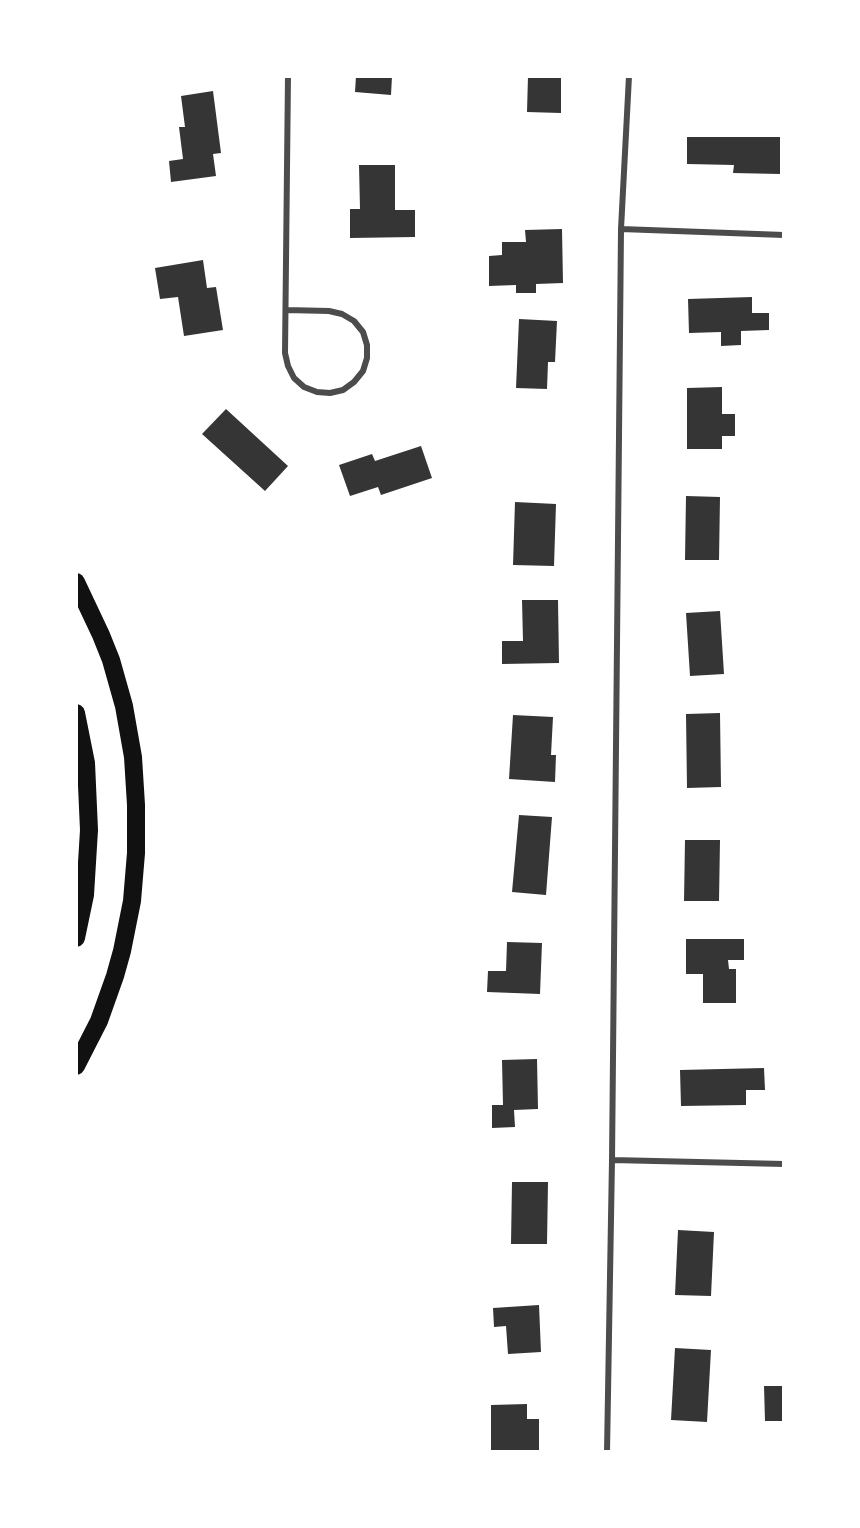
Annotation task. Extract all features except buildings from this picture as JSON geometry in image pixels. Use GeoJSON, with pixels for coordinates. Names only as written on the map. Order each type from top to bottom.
{"type":"FeatureCollection","features":[{"type":"Feature","properties":{"kind":"highway"},"geometry":{"type":"LineString","coordinates":[[76,582],[111,660],[124,706],[133,757],[136,853],[132,901],[115,976],[103,1010],[76,1066]]}},
{"type":"Feature","properties":{"kind":"highway"},"geometry":{"type":"LineString","coordinates":[[76,713],[86,763],[89,830],[85,895],[76,938]]}},
{"type":"Feature","properties":{"kind":"street"},"geometry":{"type":"LineString","coordinates":[[286,309],[328,311],[342,314],[354,321],[363,332],[367,345],[367,358],[363,371],[354,382],[343,390],[330,393],[316,392],[304,387],[294,378],[285,353],[288,76]]}},
{"type":"Feature","properties":{"kind":"street"},"geometry":{"type":"LineString","coordinates":[[607,1452],[621,230],[629,76]]}},
{"type":"Feature","properties":{"kind":"street"},"geometry":{"type":"LineString","coordinates":[[621,230],[783,235]]}},
{"type":"Feature","properties":{"kind":"street"},"geometry":{"type":"LineString","coordinates":[[612,1160],[783,1164]]}}]}
